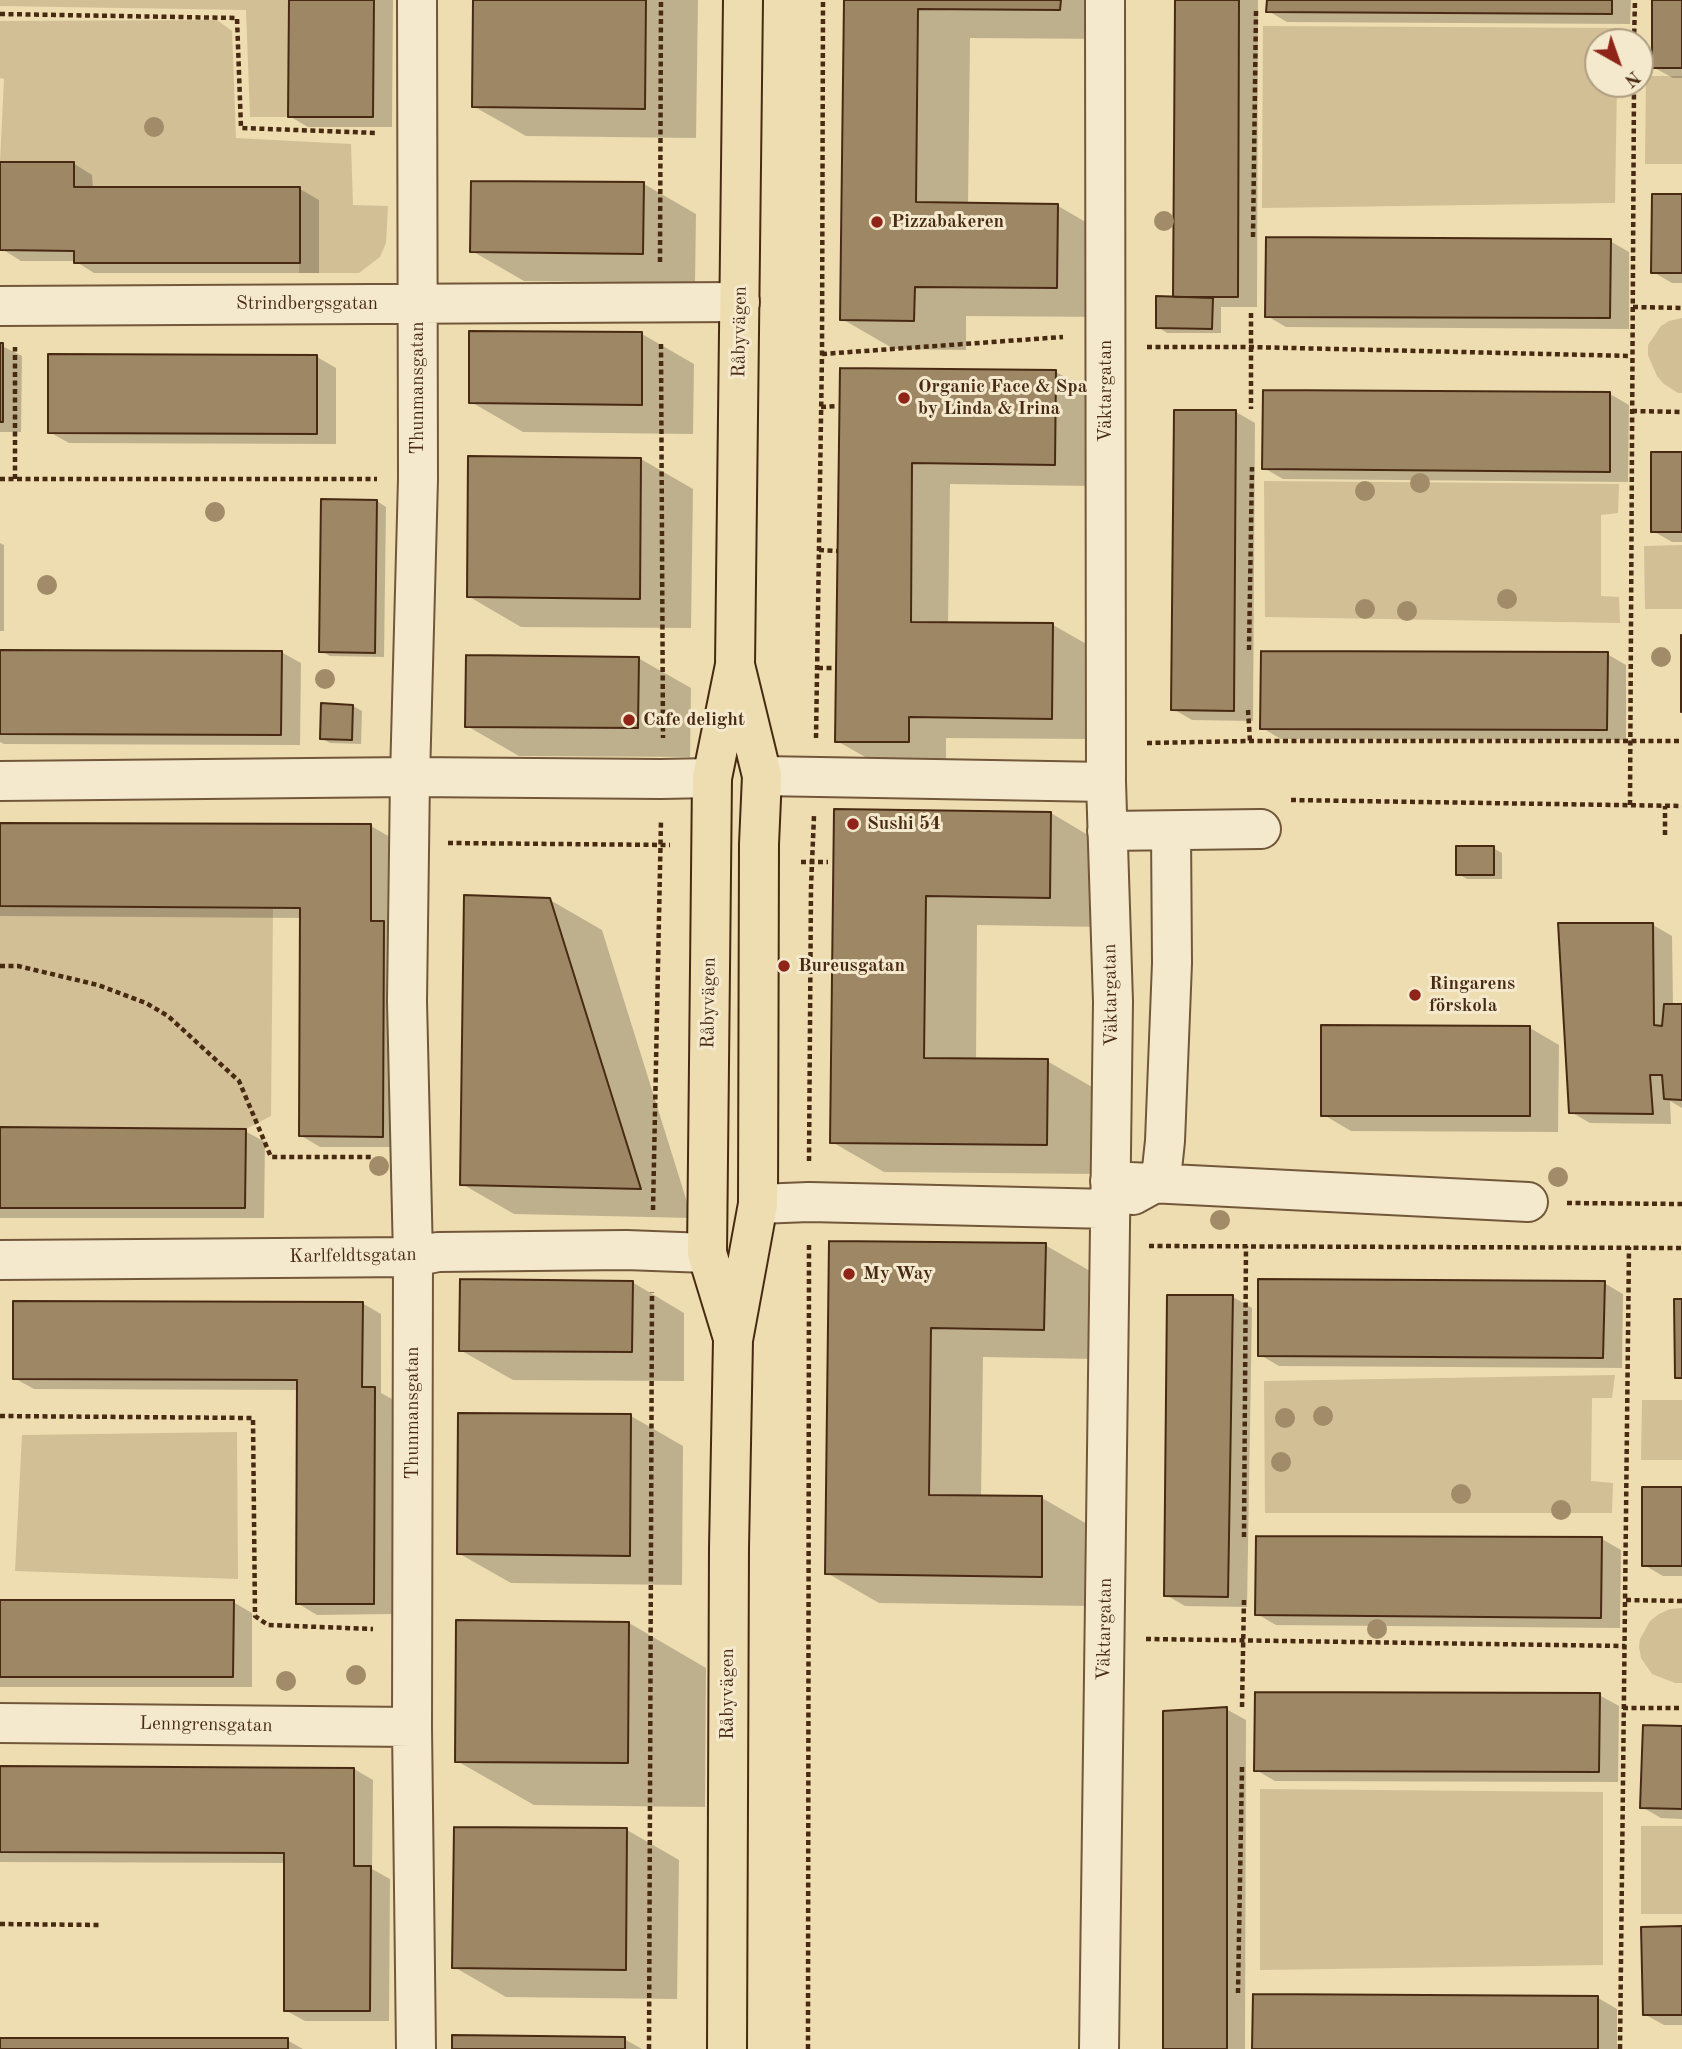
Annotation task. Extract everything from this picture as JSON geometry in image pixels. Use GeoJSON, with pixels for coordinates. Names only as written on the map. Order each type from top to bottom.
{"type":"FeatureCollection","features":[{"type":"Feature","properties":{"kind":"main road","name":"Råbyvägen"},"geometry":{"type":"LineString","coordinates":[[733,1340],[707,1253],[712,778],[735,665],[743,0]]}},
{"type":"Feature","properties":{"kind":"main road","name":"Råbyvägen"},"geometry":{"type":"LineString","coordinates":[[727,2049],[729,1548],[733,1340],[758,1204],[759,844],[762,776],[735,665]]}},
{"type":"Feature","properties":{"kind":"street","name":"Thunmansgatan"},"geometry":{"type":"LineString","coordinates":[[416,2049],[412,1727],[413,1257],[407,1002],[418,479],[417,0]]}},
{"type":"Feature","properties":{"kind":"street","name":"Väktargatan"},"geometry":{"type":"LineString","coordinates":[[1099,2049],[1113,1002],[1107,831],[1105,0]]}},
{"type":"Feature","properties":{"kind":"street","name":"Strindbergsgatan"},"geometry":{"type":"LineString","coordinates":[[7,306],[740,302]]}},
{"type":"Feature","properties":{"kind":"street"},"geometry":{"type":"LineString","coordinates":[[762,776],[1107,782]]}},
{"type":"Feature","properties":{"kind":"street"},"geometry":{"type":"LineString","coordinates":[[0,781],[410,777],[712,778]]}},
{"type":"Feature","properties":{"kind":"street"},"geometry":{"type":"LineString","coordinates":[[1107,831],[1171,831],[1272,814]]}},
{"type":"Feature","properties":{"kind":"street"},"geometry":{"type":"LineString","coordinates":[[1153,1184],[1162,1169],[1165,1141],[1172,962],[1171,831]]}},
{"type":"Feature","properties":{"kind":"street"},"geometry":{"type":"LineString","coordinates":[[758,1204],[1110,1195],[1153,1184],[1528,1202]]}},
{"type":"Feature","properties":{"kind":"street","name":"Karlfeldtsgatan"},"geometry":{"type":"LineString","coordinates":[[0,1260],[413,1257],[438,1252],[653,1250],[707,1253]]}},
{"type":"Feature","properties":{"kind":"street","name":"Lenngrensgatan"},"geometry":{"type":"LineString","coordinates":[[0,1723],[412,1727]]}},
{"type":"Feature","properties":{"kind":"path"},"geometry":{"type":"LineString","coordinates":[[649,2049],[653,1250],[663,749],[659,302],[661,0]]}},
{"type":"Feature","properties":{"kind":"path"},"geometry":{"type":"LineString","coordinates":[[808,2049],[808,1202],[822,354],[823,0]]}},
{"type":"Feature","properties":{"kind":"path"},"geometry":{"type":"LineString","coordinates":[[1634,0],[1634,28]]}},
{"type":"Feature","properties":{"kind":"path"},"geometry":{"type":"LineString","coordinates":[[1253,237],[1256,11]]}},
{"type":"Feature","properties":{"kind":"path"},"geometry":{"type":"LineString","coordinates":[[0,14],[237,18],[241,128],[417,134]]}},
{"type":"Feature","properties":{"kind":"path"},"geometry":{"type":"LineString","coordinates":[[1630,805],[1634,98]]}},
{"type":"Feature","properties":{"kind":"path"},"geometry":{"type":"LineString","coordinates":[[7,306],[15,479]]}},
{"type":"Feature","properties":{"kind":"path"},"geometry":{"type":"LineString","coordinates":[[1633,307],[1682,308]]}},
{"type":"Feature","properties":{"kind":"path"},"geometry":{"type":"LineString","coordinates":[[1251,313],[1251,409]]}},
{"type":"Feature","properties":{"kind":"path"},"geometry":{"type":"LineString","coordinates":[[822,354],[1068,336]]}},
{"type":"Feature","properties":{"kind":"path"},"geometry":{"type":"LineString","coordinates":[[1139,347],[1631,356]]}},
{"type":"Feature","properties":{"kind":"path"},"geometry":{"type":"LineString","coordinates":[[821,407],[838,407]]}},
{"type":"Feature","properties":{"kind":"path"},"geometry":{"type":"LineString","coordinates":[[1632,411],[1682,412]]}},
{"type":"Feature","properties":{"kind":"path"},"geometry":{"type":"LineString","coordinates":[[1249,650],[1252,467]]}},
{"type":"Feature","properties":{"kind":"path"},"geometry":{"type":"LineString","coordinates":[[0,479],[418,479]]}},
{"type":"Feature","properties":{"kind":"path"},"geometry":{"type":"LineString","coordinates":[[819,550],[837,551]]}},
{"type":"Feature","properties":{"kind":"path"},"geometry":{"type":"LineString","coordinates":[[818,668],[835,668]]}},
{"type":"Feature","properties":{"kind":"path"},"geometry":{"type":"LineString","coordinates":[[1248,710],[1250,741]]}},
{"type":"Feature","properties":{"kind":"path"},"geometry":{"type":"LineString","coordinates":[[1144,743],[1682,741]]}},
{"type":"Feature","properties":{"kind":"path"},"geometry":{"type":"LineString","coordinates":[[1665,806],[1665,835]]}},
{"type":"Feature","properties":{"kind":"path"},"geometry":{"type":"LineString","coordinates":[[1272,814],[1682,806]]}},
{"type":"Feature","properties":{"kind":"path"},"geometry":{"type":"LineString","coordinates":[[409,842],[661,845]]}},
{"type":"Feature","properties":{"kind":"path"},"geometry":{"type":"LineString","coordinates":[[801,862],[828,862]]}},
{"type":"Feature","properties":{"kind":"path"},"geometry":{"type":"LineString","coordinates":[[0,966],[18,966],[98,985],[146,1003],[168,1016],[239,1081],[271,1157],[411,1157]]}},
{"type":"Feature","properties":{"kind":"path"},"geometry":{"type":"LineString","coordinates":[[1528,1202],[1682,1204]]}},
{"type":"Feature","properties":{"kind":"path"},"geometry":{"type":"LineString","coordinates":[[1110,1246],[1682,1248]]}},
{"type":"Feature","properties":{"kind":"path"},"geometry":{"type":"LineString","coordinates":[[1244,1537],[1246,1247]]}},
{"type":"Feature","properties":{"kind":"path"},"geometry":{"type":"LineString","coordinates":[[1620,2049],[1629,1247]]}},
{"type":"Feature","properties":{"kind":"path"},"geometry":{"type":"LineString","coordinates":[[0,1416],[253,1418],[255,1616],[268,1625],[412,1630]]}},
{"type":"Feature","properties":{"kind":"path"},"geometry":{"type":"LineString","coordinates":[[1242,1707],[1244,1598]]}},
{"type":"Feature","properties":{"kind":"path"},"geometry":{"type":"LineString","coordinates":[[1626,1600],[1682,1601]]}},
{"type":"Feature","properties":{"kind":"path"},"geometry":{"type":"LineString","coordinates":[[1105,1638],[1625,1646]]}},
{"type":"Feature","properties":{"kind":"path"},"geometry":{"type":"LineString","coordinates":[[1623,1708],[1682,1708]]}},
{"type":"Feature","properties":{"kind":"path"},"geometry":{"type":"LineString","coordinates":[[1238,1993],[1242,1767]]}},
{"type":"Feature","properties":{"kind":"path"},"geometry":{"type":"LineString","coordinates":[[0,1924],[102,1925]]}},
{"type":"Feature","properties":{"kind":"shaded area"},"geometry":{"type":"Polygon","coordinates":[[[0,0],[289,0],[288,117],[250,117],[246,10],[0,6],[0,0]]]}},
{"type":"Feature","properties":{"kind":"shaded area"},"geometry":{"type":"Polygon","coordinates":[[[217,20],[232,31],[236,138],[351,144],[353,205],[388,206],[386,243],[380,257],[359,273],[299,273],[300,187],[74,187],[73,162],[0,162],[4,79],[0,78],[0,21],[217,20]]]}},
{"type":"Feature","properties":{"kind":"shaded area"},"geometry":{"type":"Polygon","coordinates":[[[1263,26],[1619,28],[1584,28],[1584,98],[1617,98],[1615,203],[1262,208],[1263,26]]]}},
{"type":"Feature","properties":{"kind":"shaded area"},"geometry":{"type":"Polygon","coordinates":[[[1654,76],[1682,76],[1682,164],[1645,164],[1646,98],[1654,98],[1654,76]]]}},
{"type":"Feature","properties":{"kind":"shaded area"},"geometry":{"type":"Polygon","coordinates":[[[1682,318],[1682,393],[1678,393],[1657,376],[1648,355],[1648,345],[1661,326],[1682,318]]]}},
{"type":"Feature","properties":{"kind":"shaded area"},"geometry":{"type":"Polygon","coordinates":[[[1264,481],[1619,484],[1618,513],[1601,515],[1601,596],[1619,597],[1620,623],[1265,617],[1264,481]]]}},
{"type":"Feature","properties":{"kind":"shaded area"},"geometry":{"type":"Polygon","coordinates":[[[1682,545],[1682,609],[1645,609],[1644,546],[1682,545]]]}},
{"type":"Feature","properties":{"kind":"shaded area"},"geometry":{"type":"Polygon","coordinates":[[[0,906],[273,909],[271,1116],[246,1129],[0,1127],[0,906]]]}},
{"type":"Feature","properties":{"kind":"shaded area"},"geometry":{"type":"Polygon","coordinates":[[[1615,1375],[1612,1398],[1592,1398],[1591,1481],[1613,1483],[1612,1513],[1265,1513],[1264,1381],[1615,1375]]]}},
{"type":"Feature","properties":{"kind":"shaded area"},"geometry":{"type":"Polygon","coordinates":[[[1642,1400],[1682,1400],[1682,1460],[1641,1460],[1642,1400]]]}},
{"type":"Feature","properties":{"kind":"shaded area"},"geometry":{"type":"Polygon","coordinates":[[[237,1432],[238,1579],[15,1571],[22,1435],[237,1432]]]}},
{"type":"Feature","properties":{"kind":"shaded area"},"geometry":{"type":"Polygon","coordinates":[[[1682,1608],[1682,1683],[1675,1683],[1652,1674],[1641,1658],[1639,1647],[1640,1639],[1650,1621],[1670,1609],[1682,1608]]]}},
{"type":"Feature","properties":{"kind":"shaded area"},"geometry":{"type":"Polygon","coordinates":[[[1260,1789],[1603,1792],[1603,1965],[1260,1970],[1260,1789]]]}},
{"type":"Feature","properties":{"kind":"shaded area"},"geometry":{"type":"Polygon","coordinates":[[[1641,1826],[1682,1826],[1682,1914],[1641,1914],[1641,1826]]]}},
{"type":"Feature","properties":{"kind":"building"},"geometry":{"type":"Polygon","coordinates":[[[289,0],[374,0],[373,117],[288,117],[289,0]]]}},
{"type":"Feature","properties":{"kind":"building"},"geometry":{"type":"Polygon","coordinates":[[[473,0],[646,0],[645,109],[472,107],[473,0]]]}},
{"type":"Feature","properties":{"kind":"building"},"geometry":{"type":"Polygon","coordinates":[[[844,0],[1061,0],[1060,10],[918,9],[916,202],[1058,204],[1057,288],[915,287],[914,321],[840,320],[844,0]]]}},
{"type":"Feature","properties":{"kind":"building"},"geometry":{"type":"Polygon","coordinates":[[[1175,0],[1239,0],[1238,297],[1173,297],[1175,0]]]}},
{"type":"Feature","properties":{"kind":"building"},"geometry":{"type":"Polygon","coordinates":[[[1267,0],[1612,0],[1612,14],[1266,12],[1267,0]]]}},
{"type":"Feature","properties":{"kind":"building"},"geometry":{"type":"Polygon","coordinates":[[[1652,0],[1682,0],[1682,68],[1654,68],[1652,0]]]}},
{"type":"Feature","properties":{"kind":"building"},"geometry":{"type":"Polygon","coordinates":[[[0,162],[74,162],[74,187],[300,187],[300,263],[74,263],[74,251],[0,250],[0,162]]]}},
{"type":"Feature","properties":{"kind":"building"},"geometry":{"type":"Polygon","coordinates":[[[471,181],[644,182],[643,254],[470,252],[471,181]]]}},
{"type":"Feature","properties":{"kind":"building"},"geometry":{"type":"Polygon","coordinates":[[[1652,194],[1682,194],[1682,273],[1651,273],[1652,194]]]}},
{"type":"Feature","properties":{"kind":"building"},"geometry":{"type":"Polygon","coordinates":[[[1266,237],[1611,239],[1610,318],[1265,317],[1266,237]]]}},
{"type":"Feature","properties":{"kind":"building"},"geometry":{"type":"Polygon","coordinates":[[[1156,296],[1213,298],[1212,329],[1156,328],[1156,296]]]}},
{"type":"Feature","properties":{"kind":"building"},"geometry":{"type":"Polygon","coordinates":[[[469,331],[642,332],[642,405],[469,403],[469,331]]]}},
{"type":"Feature","properties":{"kind":"building"},"geometry":{"type":"Polygon","coordinates":[[[0,343],[3,343],[3,422],[0,422],[0,343]]]}},
{"type":"Feature","properties":{"kind":"building"},"geometry":{"type":"Polygon","coordinates":[[[48,354],[317,355],[317,434],[48,433],[48,354]]]}},
{"type":"Feature","properties":{"kind":"building"},"geometry":{"type":"Polygon","coordinates":[[[840,368],[1056,370],[1055,465],[912,463],[911,622],[1053,623],[1052,719],[909,717],[909,742],[835,742],[840,368]]]}},
{"type":"Feature","properties":{"kind":"building"},"geometry":{"type":"Polygon","coordinates":[[[1263,390],[1610,392],[1610,472],[1262,469],[1263,390]]]}},
{"type":"Feature","properties":{"kind":"building"},"geometry":{"type":"Polygon","coordinates":[[[1174,410],[1236,410],[1234,711],[1171,710],[1174,410]]]}},
{"type":"Feature","properties":{"kind":"building"},"geometry":{"type":"Polygon","coordinates":[[[1651,452],[1682,452],[1682,532],[1651,532],[1651,452]]]}},
{"type":"Feature","properties":{"kind":"building"},"geometry":{"type":"Polygon","coordinates":[[[468,456],[641,458],[640,599],[467,597],[468,456]]]}},
{"type":"Feature","properties":{"kind":"building"},"geometry":{"type":"Polygon","coordinates":[[[321,499],[377,500],[375,653],[319,652],[321,499]]]}},
{"type":"Feature","properties":{"kind":"building"},"geometry":{"type":"Polygon","coordinates":[[[1682,635],[1682,712],[1681,712],[1682,635]]]}},
{"type":"Feature","properties":{"kind":"building"},"geometry":{"type":"Polygon","coordinates":[[[0,650],[282,651],[281,735],[0,734],[0,650]]]}},
{"type":"Feature","properties":{"kind":"building"},"geometry":{"type":"Polygon","coordinates":[[[1261,651],[1608,652],[1607,730],[1260,729],[1261,651]]]}},
{"type":"Feature","properties":{"kind":"building"},"geometry":{"type":"Polygon","coordinates":[[[466,655],[639,657],[638,728],[465,727],[466,655]]]}},
{"type":"Feature","properties":{"kind":"building"},"geometry":{"type":"Polygon","coordinates":[[[321,703],[353,705],[352,740],[320,739],[321,703]]]}},
{"type":"Feature","properties":{"kind":"building"},"geometry":{"type":"Polygon","coordinates":[[[834,809],[1051,812],[1050,898],[926,896],[924,1058],[1048,1059],[1047,1145],[830,1143],[834,809]]]}},
{"type":"Feature","properties":{"kind":"building"},"geometry":{"type":"Polygon","coordinates":[[[0,823],[371,824],[371,921],[384,921],[383,1137],[299,1136],[300,908],[0,906],[0,823]]]}},
{"type":"Feature","properties":{"kind":"building"},"geometry":{"type":"Polygon","coordinates":[[[1456,846],[1494,846],[1494,875],[1456,875],[1456,846]]]}},
{"type":"Feature","properties":{"kind":"building"},"geometry":{"type":"Polygon","coordinates":[[[464,895],[550,898],[641,1189],[460,1185],[464,895]]]}},
{"type":"Feature","properties":{"kind":"building"},"geometry":{"type":"Polygon","coordinates":[[[1558,923],[1653,923],[1654,1025],[1662,1026],[1664,1004],[1682,1004],[1682,1100],[1664,1099],[1662,1075],[1650,1075],[1653,1114],[1569,1113],[1558,923]]]}},
{"type":"Feature","properties":{"kind":"building"},"geometry":{"type":"Polygon","coordinates":[[[1321,1025],[1530,1026],[1530,1116],[1321,1116],[1321,1025]]]}},
{"type":"Feature","properties":{"kind":"building"},"geometry":{"type":"Polygon","coordinates":[[[0,1127],[246,1129],[245,1208],[0,1208],[0,1127]]]}},
{"type":"Feature","properties":{"kind":"building"},"geometry":{"type":"Polygon","coordinates":[[[829,1241],[1046,1243],[1044,1330],[931,1328],[929,1495],[1042,1496],[1042,1577],[825,1574],[829,1241]]]}},
{"type":"Feature","properties":{"kind":"building"},"geometry":{"type":"Polygon","coordinates":[[[460,1279],[633,1281],[632,1352],[459,1351],[460,1279]]]}},
{"type":"Feature","properties":{"kind":"building"},"geometry":{"type":"Polygon","coordinates":[[[1258,1279],[1605,1281],[1603,1358],[1258,1356],[1258,1279]]]}},
{"type":"Feature","properties":{"kind":"building"},"geometry":{"type":"Polygon","coordinates":[[[1167,1295],[1233,1295],[1228,1597],[1164,1596],[1167,1295]]]}},
{"type":"Feature","properties":{"kind":"building"},"geometry":{"type":"Polygon","coordinates":[[[1674,1299],[1682,1299],[1682,1378],[1675,1378],[1674,1299]]]}},
{"type":"Feature","properties":{"kind":"building"},"geometry":{"type":"Polygon","coordinates":[[[13,1301],[363,1302],[362,1387],[375,1387],[374,1604],[296,1604],[297,1380],[13,1379],[13,1301]]]}},
{"type":"Feature","properties":{"kind":"building"},"geometry":{"type":"Polygon","coordinates":[[[458,1413],[631,1414],[630,1556],[457,1554],[458,1413]]]}},
{"type":"Feature","properties":{"kind":"building"},"geometry":{"type":"Polygon","coordinates":[[[1642,1487],[1682,1487],[1682,1566],[1642,1566],[1642,1487]]]}},
{"type":"Feature","properties":{"kind":"building"},"geometry":{"type":"Polygon","coordinates":[[[1256,1536],[1602,1537],[1601,1618],[1255,1615],[1256,1536]]]}},
{"type":"Feature","properties":{"kind":"building"},"geometry":{"type":"Polygon","coordinates":[[[0,1600],[234,1600],[233,1677],[0,1677],[0,1600]]]}},
{"type":"Feature","properties":{"kind":"building"},"geometry":{"type":"Polygon","coordinates":[[[456,1620],[629,1622],[628,1763],[455,1762],[456,1620]]]}},
{"type":"Feature","properties":{"kind":"building"},"geometry":{"type":"Polygon","coordinates":[[[1255,1692],[1600,1693],[1599,1772],[1254,1771],[1255,1692]]]}},
{"type":"Feature","properties":{"kind":"building"},"geometry":{"type":"Polygon","coordinates":[[[1227,1707],[1227,2049],[1163,2049],[1163,1711],[1227,1707]]]}},
{"type":"Feature","properties":{"kind":"building"},"geometry":{"type":"Polygon","coordinates":[[[1643,1725],[1682,1726],[1682,1809],[1640,1808],[1643,1725]]]}},
{"type":"Feature","properties":{"kind":"building"},"geometry":{"type":"Polygon","coordinates":[[[0,1766],[354,1768],[354,1866],[371,1866],[370,2011],[284,2011],[284,1853],[0,1852],[0,1766]]]}},
{"type":"Feature","properties":{"kind":"building"},"geometry":{"type":"Polygon","coordinates":[[[454,1827],[627,1828],[626,1970],[452,1968],[454,1827]]]}},
{"type":"Feature","properties":{"kind":"building"},"geometry":{"type":"Polygon","coordinates":[[[1682,1926],[1682,2015],[1643,2015],[1641,1927],[1682,1926]]]}},
{"type":"Feature","properties":{"kind":"building"},"geometry":{"type":"Polygon","coordinates":[[[1253,1994],[1598,1996],[1598,2049],[1252,2049],[1253,1994]]]}},
{"type":"Feature","properties":{"kind":"building"},"geometry":{"type":"Polygon","coordinates":[[[452,2035],[625,2037],[625,2049],[452,2049],[452,2035]]]}},
{"type":"Feature","properties":{"kind":"building"},"geometry":{"type":"Polygon","coordinates":[[[0,2038],[288,2038],[288,2049],[0,2049],[0,2038]]]}},
{"type":"Feature","properties":{"kind":"place","name":"Pizzabakeren"},"geometry":{"type":"Point","coordinates":[877,222]}},
{"type":"Feature","properties":{"kind":"place","name":"Organic Face & Spa by Linda & Irina"},"geometry":{"type":"Point","coordinates":[904,398]}},
{"type":"Feature","properties":{"kind":"place","name":"Cafe delight"},"geometry":{"type":"Point","coordinates":[629,720]}},
{"type":"Feature","properties":{"kind":"place","name":"Sushi 54"},"geometry":{"type":"Point","coordinates":[853,824]}},
{"type":"Feature","properties":{"kind":"place","name":"Bureusgatan"},"geometry":{"type":"Point","coordinates":[784,966]}},
{"type":"Feature","properties":{"kind":"place","name":"Ringarens förskola"},"geometry":{"type":"Point","coordinates":[1415,995]}},
{"type":"Feature","properties":{"kind":"place","name":"My Way"},"geometry":{"type":"Point","coordinates":[849,1274]}}]}
